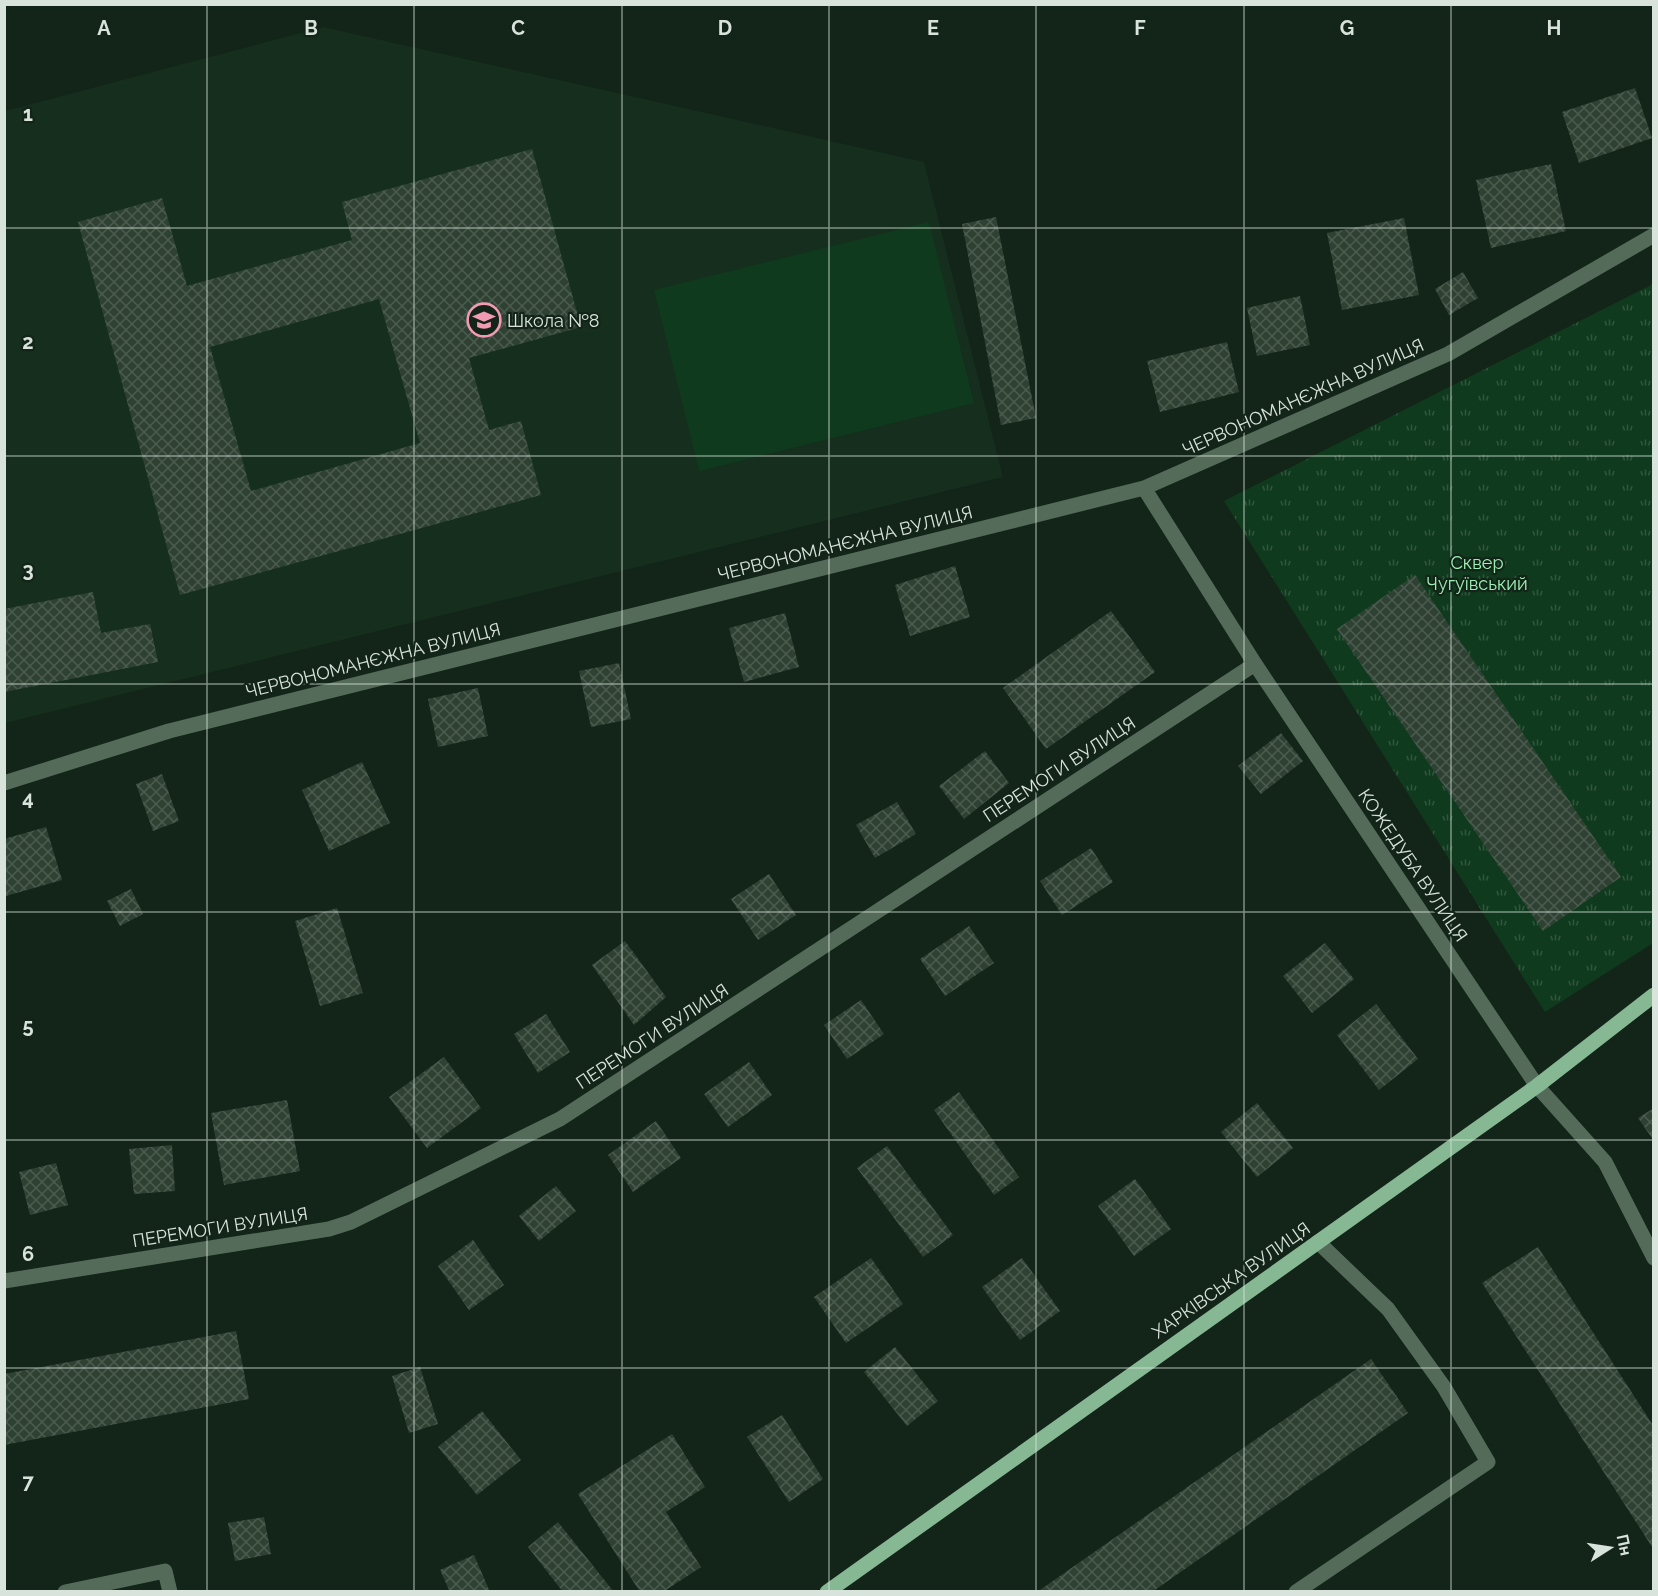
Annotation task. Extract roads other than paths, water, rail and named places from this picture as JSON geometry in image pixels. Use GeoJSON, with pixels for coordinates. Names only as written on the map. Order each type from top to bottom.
{"type":"FeatureCollection","features":[{"type":"Feature","properties":{"kind":"main road","name":"ХАРКІВСЬКА ВУЛИЦЯ"},"geometry":{"type":"LineString","coordinates":[[827,1592],[1537,1086],[1653,995]]}},
{"type":"Feature","properties":{"kind":"street","name":"ЧЕРВОНОМАНЄЖНА ВУЛИЦЯ"},"geometry":{"type":"LineString","coordinates":[[4,783],[169,731],[1144,488],[1449,354],[1653,235]]}},
{"type":"Feature","properties":{"kind":"street","name":"КОЖЕДУБА ВУЛИЦЯ"},"geometry":{"type":"LineString","coordinates":[[1144,488],[1255,664],[1537,1086],[1605,1162],[1653,1258]]}},
{"type":"Feature","properties":{"kind":"street","name":"ПЕРЕМОГИ ВУЛИЦЯ"},"geometry":{"type":"LineString","coordinates":[[4,1281],[329,1229],[351,1222],[560,1119],[1255,664]]}},
{"type":"Feature","properties":{"kind":"street"},"geometry":{"type":"LineString","coordinates":[[1296,1592],[1488,1462],[1444,1387],[1388,1309],[1318,1242]]}},
{"type":"Feature","properties":{"kind":"street"},"geometry":{"type":"LineString","coordinates":[[65,1592],[165,1571],[170,1592]]}},
{"type":"Feature","properties":{"kind":"place","name":"Школа №8"},"geometry":{"type":"Point","coordinates":[484,320]}},
{"type":"Feature","properties":{"kind":"park label","name":"Сквер Чугуївський"},"geometry":{"type":"Point","coordinates":[1477,572]}}]}
